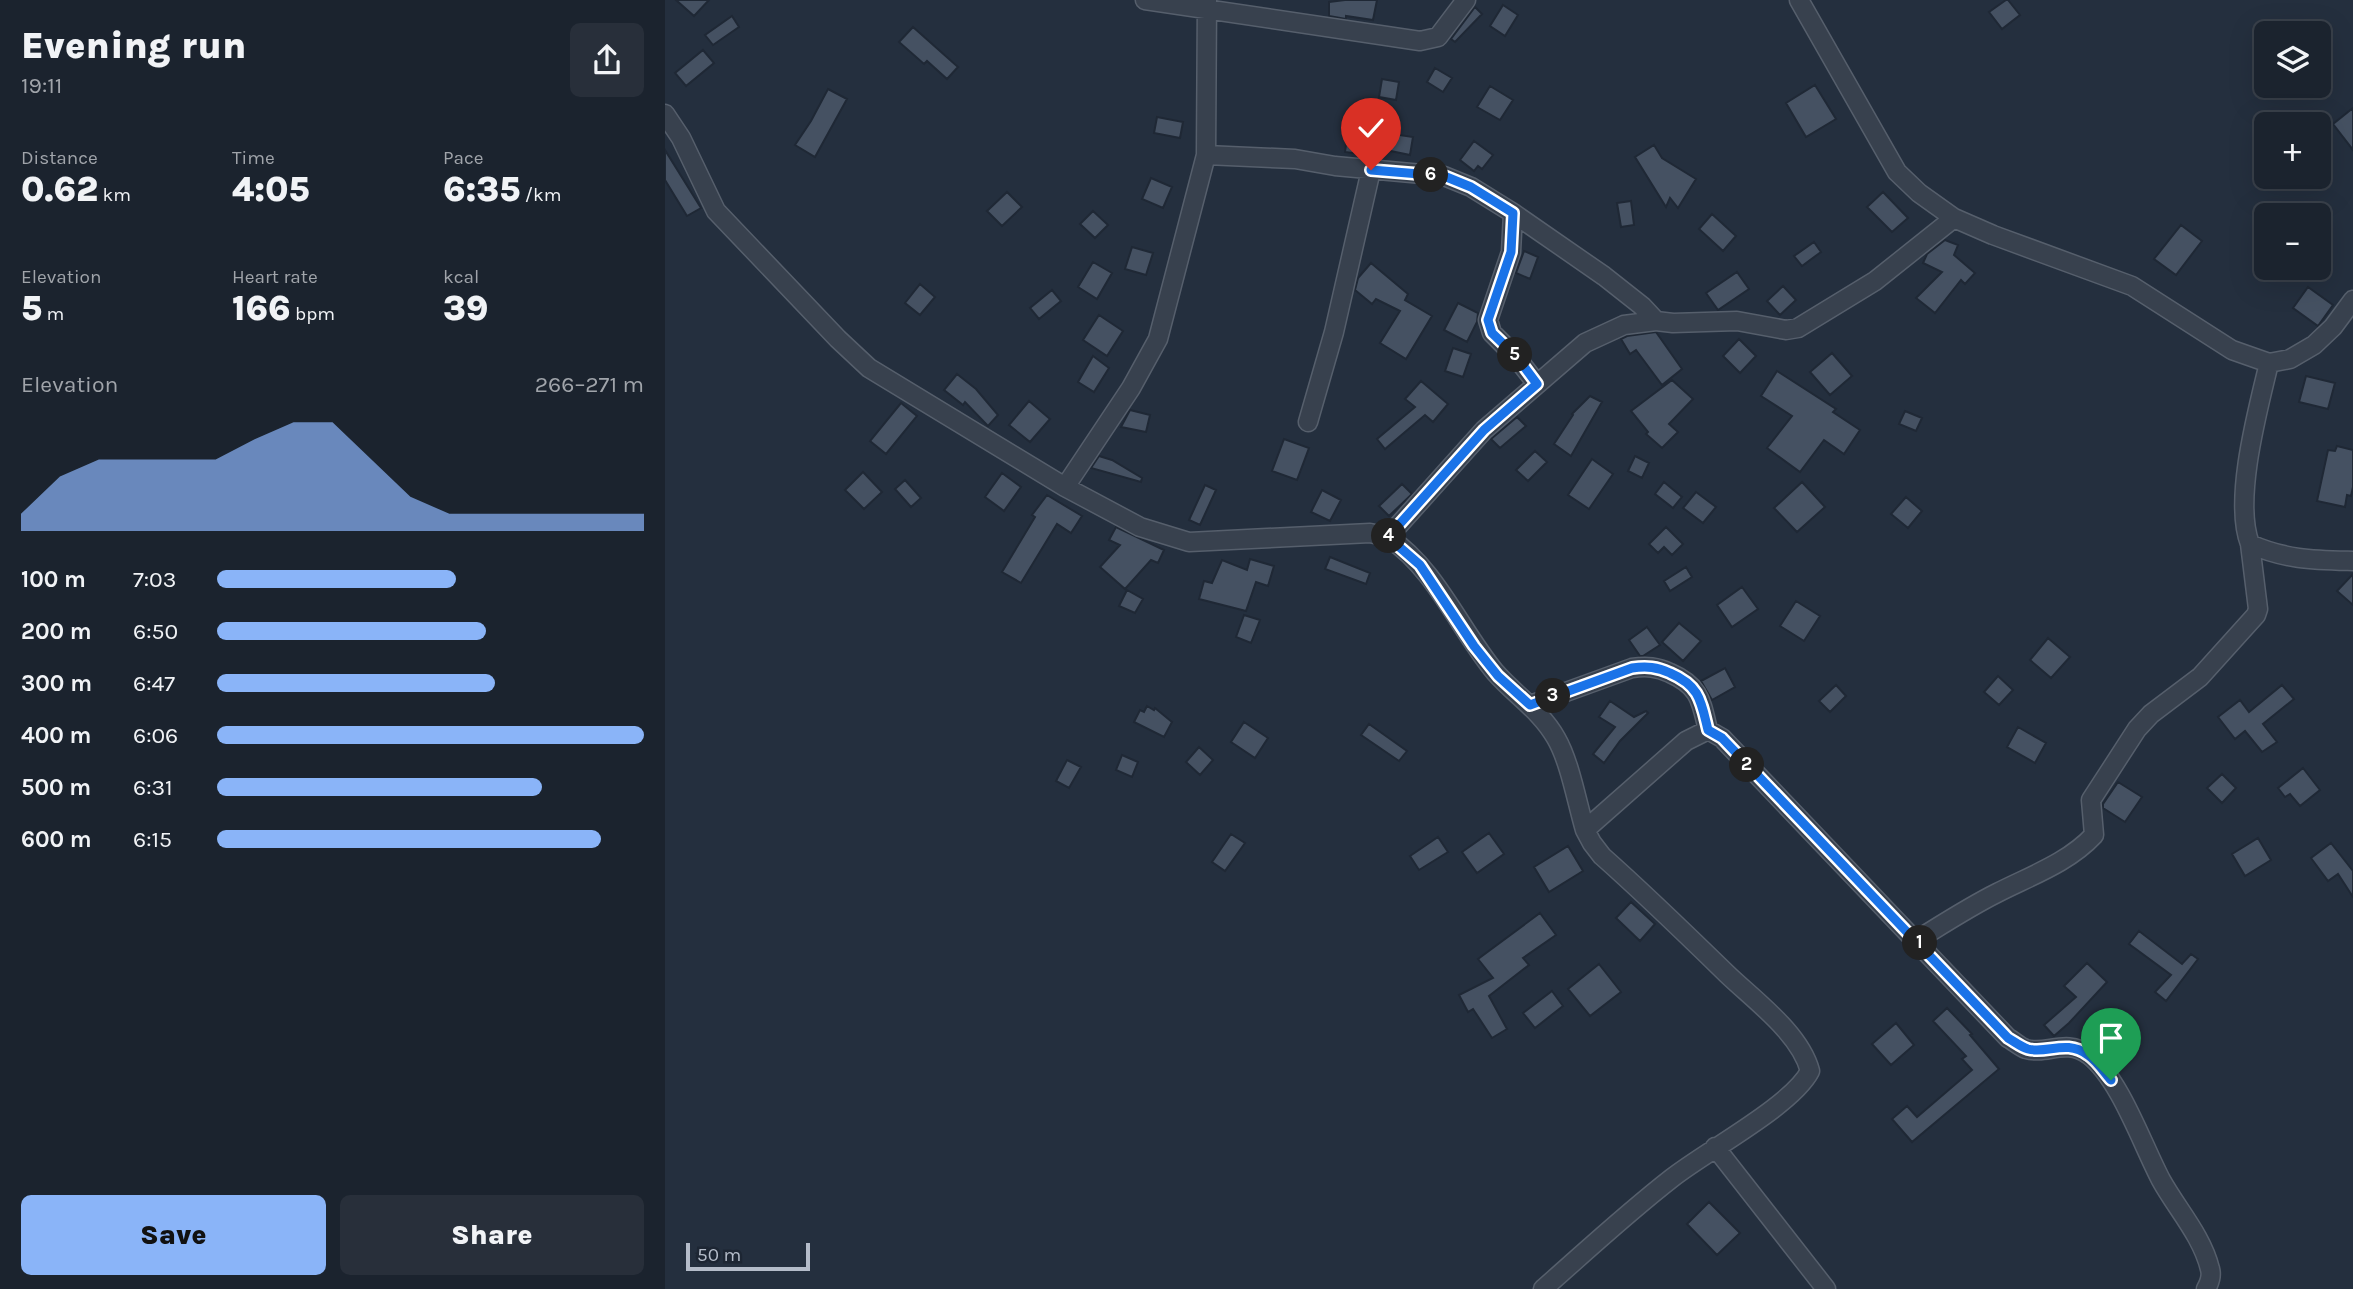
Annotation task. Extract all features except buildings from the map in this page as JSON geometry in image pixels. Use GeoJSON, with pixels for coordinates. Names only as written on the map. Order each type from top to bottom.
{"type":"FeatureCollection","features":[{"type":"Feature","properties":{"kind":"street"},"geometry":{"type":"LineString","coordinates":[[1145,0],[1207,4],[1420,41],[1438,37],[1466,0]]}},
{"type":"Feature","properties":{"kind":"street"},"geometry":{"type":"LineString","coordinates":[[1799,0],[1897,172],[1919,193],[1954,218],[2132,286],[2232,350],[2269,363],[2290,359],[2314,345],[2333,327],[2353,300]]}},
{"type":"Feature","properties":{"kind":"street"},"geometry":{"type":"LineString","coordinates":[[1065,487],[1131,388],[1158,339],[1206,155],[1207,4]]}},
{"type":"Feature","properties":{"kind":"street"},"geometry":{"type":"LineString","coordinates":[[665,114],[681,138],[716,211],[869,368],[1065,487],[1140,527],[1189,542],[1325,533],[1370,533],[1388,537],[1420,565],[1474,646],[1498,676],[1547,724],[1562,749],[1591,844],[1675,921],[1787,1032],[1807,1059],[1810,1071],[1805,1081],[1776,1106],[1672,1178],[1542,1289]]}},
{"type":"Feature","properties":{"kind":"street"},"geometry":{"type":"LineString","coordinates":[[1206,155],[1296,159],[1371,170],[1444,176],[1471,187],[1513,213],[1604,276],[1642,306],[1656,321]]}},
{"type":"Feature","properties":{"kind":"street"},"geometry":{"type":"LineString","coordinates":[[1308,422],[1335,332],[1371,170]]}},
{"type":"Feature","properties":{"kind":"street"},"geometry":{"type":"LineString","coordinates":[[1513,213],[1511,252],[1488,320],[1489,328],[1517,357],[1537,384]]}},
{"type":"Feature","properties":{"kind":"street"},"geometry":{"type":"LineString","coordinates":[[1388,537],[1484,430],[1585,343],[1624,325],[1656,321],[1737,321],[1786,330],[1798,328],[1875,281],[1954,218]]}},
{"type":"Feature","properties":{"kind":"street"},"geometry":{"type":"LineString","coordinates":[[1917,940],[1995,894],[2052,866],[2094,835],[2091,800],[2137,729],[2151,714],[2200,677],[2256,615],[2258,609],[2250,544],[2243,514],[2253,429],[2269,363]]}},
{"type":"Feature","properties":{"kind":"street"},"geometry":{"type":"LineString","coordinates":[[2250,544],[2271,553],[2298,559],[2353,561]]}},
{"type":"Feature","properties":{"kind":"street"},"geometry":{"type":"LineString","coordinates":[[1530,705],[1632,668],[1649,666],[1686,680],[1695,690],[1703,708],[1708,730],[1722,738],[2008,1038],[2024,1049],[2072,1047],[2088,1055],[2111,1080],[2162,1181],[2195,1233],[2209,1266],[2210,1283],[2206,1289]]}},
{"type":"Feature","properties":{"kind":"street"},"geometry":{"type":"LineString","coordinates":[[1585,830],[1686,741],[1708,730]]}},
{"type":"Feature","properties":{"kind":"street"},"geometry":{"type":"LineString","coordinates":[[1715,1147],[1826,1289]]}},
{"type":"Feature","properties":{"kind":"route"},"geometry":{"type":"LineString","coordinates":[[1371,170],[1444,176],[1471,187],[1513,213],[1511,252],[1488,320],[1489,328],[1517,357],[1537,384],[1484,430],[1388,537],[1420,565],[1474,646],[1498,676],[1530,705],[1632,668],[1649,666],[1686,680],[1695,690],[1703,708],[1708,730],[1722,738],[2008,1038],[2024,1049],[2072,1047],[2088,1055],[2111,1080]]}}]}
